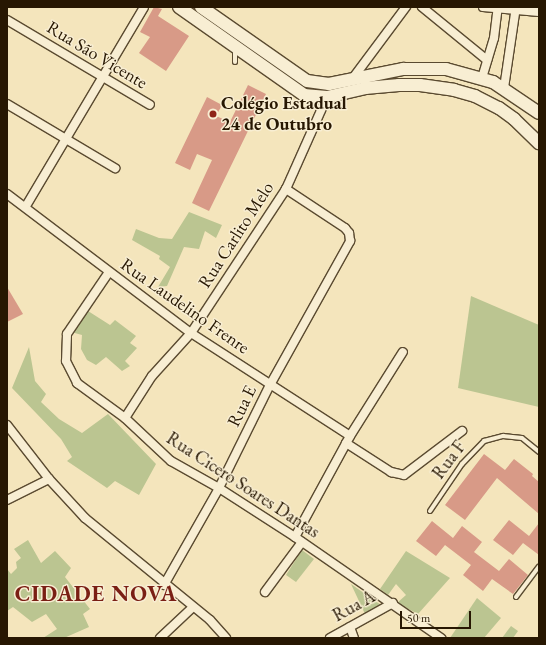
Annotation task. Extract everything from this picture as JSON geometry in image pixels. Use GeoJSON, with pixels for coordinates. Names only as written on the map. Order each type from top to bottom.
{"type":"FeatureCollection","features":[{"type":"Feature","properties":{"kind":"main road"},"geometry":{"type":"LineString","coordinates":[[179,7],[304,95],[327,97],[381,86],[420,85],[454,90],[475,96],[499,108],[514,119],[539,143]]}},
{"type":"Feature","properties":{"kind":"main road"},"geometry":{"type":"LineString","coordinates":[[201,7],[303,79],[329,84],[353,78],[426,68],[446,68],[482,78],[504,88],[539,113]]}},
{"type":"Feature","properties":{"kind":"street"},"geometry":{"type":"LineString","coordinates":[[26,206],[67,138],[102,75],[144,7]]}},
{"type":"Feature","properties":{"kind":"street"},"geometry":{"type":"LineString","coordinates":[[353,78],[406,7]]}},
{"type":"Feature","properties":{"kind":"street"},"geometry":{"type":"LineString","coordinates":[[422,7],[487,60]]}},
{"type":"Feature","properties":{"kind":"street"},"geometry":{"type":"LineString","coordinates":[[483,7],[498,7],[539,12]]}},
{"type":"Feature","properties":{"kind":"street"},"geometry":{"type":"LineString","coordinates":[[482,78],[498,7]]}},
{"type":"Feature","properties":{"kind":"street"},"geometry":{"type":"LineString","coordinates":[[504,88],[515,9]]}},
{"type":"Feature","properties":{"kind":"street","name":"Rua São Vicente"},"geometry":{"type":"LineString","coordinates":[[7,20],[102,75],[150,105]]}},
{"type":"Feature","properties":{"kind":"street","name":"Rua Carlito Melo"},"geometry":{"type":"LineString","coordinates":[[125,418],[152,376],[191,333],[286,189],[327,97]]}},
{"type":"Feature","properties":{"kind":"street"},"geometry":{"type":"LineString","coordinates":[[7,104],[67,138],[115,168]]}},
{"type":"Feature","properties":{"kind":"street","name":"Rua E"},"geometry":{"type":"LineString","coordinates":[[164,585],[219,488],[270,384],[350,241],[349,233],[345,228],[286,189]]}},
{"type":"Feature","properties":{"kind":"street","name":"Rua Laudelino Frenre"},"geometry":{"type":"LineString","coordinates":[[7,194],[26,206],[109,272],[191,333],[270,384],[391,472],[404,475],[462,432]]}},
{"type":"Feature","properties":{"kind":"street","name":"Rua Cicero Soares Dantas"},"geometry":{"type":"LineString","coordinates":[[109,272],[68,330],[65,353],[71,375],[78,384],[125,418],[172,461],[219,488],[299,540],[442,638]]}},
{"type":"Feature","properties":{"kind":"street"},"geometry":{"type":"LineString","coordinates":[[265,592],[299,540],[348,440],[403,352]]}},
{"type":"Feature","properties":{"kind":"street"},"geometry":{"type":"LineString","coordinates":[[7,425],[49,479],[85,518],[192,608],[210,620],[226,638]]}},
{"type":"Feature","properties":{"kind":"street"},"geometry":{"type":"LineString","coordinates":[[7,500],[49,479]]}},
{"type":"Feature","properties":{"kind":"street","name":"Rua A"},"geometry":{"type":"LineString","coordinates":[[330,638],[393,603]]}},
{"type":"Feature","properties":{"kind":"street"},"geometry":{"type":"LineString","coordinates":[[160,638],[192,608]]}},
{"type":"Feature","properties":{"kind":"street"},"geometry":{"type":"LineString","coordinates":[[350,627],[354,638]]}},
{"type":"Feature","properties":{"kind":"lane"},"geometry":{"type":"LineString","coordinates":[[235,47],[235,62]]}},
{"type":"Feature","properties":{"kind":"lane","name":"Rua F"},"geometry":{"type":"LineString","coordinates":[[430,511],[477,446],[498,436],[522,438],[539,452]]}},
{"type":"Feature","properties":{"kind":"lane"},"geometry":{"type":"LineString","coordinates":[[516,597],[539,568]]}},
{"type":"Feature","properties":{"kind":"green space"},"geometry":{"type":"Polygon","coordinates":[[[189,212],[222,225],[216,238],[205,231],[199,249],[184,247],[167,286],[158,287],[170,267],[159,259],[160,256],[132,240],[136,229],[159,238],[172,239],[189,212]]]}},
{"type":"Feature","properties":{"kind":"green space"},"geometry":{"type":"Polygon","coordinates":[[[471,296],[539,325],[539,407],[458,388],[471,296]]]}},
{"type":"Feature","properties":{"kind":"green space"},"geometry":{"type":"Polygon","coordinates":[[[88,311],[110,325],[115,320],[136,336],[130,343],[137,348],[125,361],[130,366],[122,371],[106,357],[96,365],[87,360],[81,349],[82,335],[71,332],[88,311]]]}},
{"type":"Feature","properties":{"kind":"green space"},"geometry":{"type":"Polygon","coordinates":[[[29,347],[35,381],[46,394],[41,402],[59,419],[82,433],[108,414],[156,464],[139,495],[115,481],[107,488],[67,461],[72,457],[61,439],[12,388],[29,347]]]}},
{"type":"Feature","properties":{"kind":"green space"},"geometry":{"type":"Polygon","coordinates":[[[28,540],[41,563],[55,551],[71,568],[65,577],[90,609],[83,614],[89,627],[64,638],[43,638],[57,629],[46,614],[32,622],[13,607],[7,611],[7,569],[11,574],[17,568],[16,562],[21,558],[14,549],[28,540]]]}},
{"type":"Feature","properties":{"kind":"green space"},"geometry":{"type":"Polygon","coordinates":[[[302,550],[314,559],[296,582],[286,575],[302,550]]]}},
{"type":"Feature","properties":{"kind":"green space"},"geometry":{"type":"Polygon","coordinates":[[[406,551],[450,578],[418,614],[397,603],[406,595],[396,584],[388,595],[380,589],[406,551]]]}},
{"type":"Feature","properties":{"kind":"green space"},"geometry":{"type":"Polygon","coordinates":[[[351,584],[381,605],[365,614],[351,584]]]}},
{"type":"Feature","properties":{"kind":"green space"},"geometry":{"type":"Polygon","coordinates":[[[477,598],[501,618],[484,638],[450,638],[477,598]]]}},
{"type":"Feature","properties":{"kind":"green space"},"geometry":{"type":"Polygon","coordinates":[[[511,626],[518,631],[513,638],[502,638],[511,626]]]}},
{"type":"Feature","properties":{"kind":"building"},"geometry":{"type":"Polygon","coordinates":[[[154,7],[162,9],[158,16],[189,36],[166,71],[139,53],[150,37],[140,32],[154,7]]]}},
{"type":"Feature","properties":{"kind":"building"},"geometry":{"type":"Polygon","coordinates":[[[248,85],[266,94],[209,211],[192,203],[212,160],[197,154],[190,170],[175,163],[207,97],[222,105],[216,116],[230,122],[248,85]]]}},
{"type":"Feature","properties":{"kind":"building"},"geometry":{"type":"Polygon","coordinates":[[[7,287],[23,314],[7,322],[7,287]]]}},
{"type":"Feature","properties":{"kind":"building"},"geometry":{"type":"Polygon","coordinates":[[[484,454],[505,470],[514,459],[533,474],[532,476],[539,482],[539,514],[497,478],[465,520],[445,505],[484,454]]]}},
{"type":"Feature","properties":{"kind":"building"},"geometry":{"type":"Polygon","coordinates":[[[509,520],[529,536],[539,523],[539,555],[523,543],[513,555],[493,540],[509,520]]]}},
{"type":"Feature","properties":{"kind":"building"},"geometry":{"type":"Polygon","coordinates":[[[432,521],[453,538],[462,526],[482,542],[474,552],[499,571],[509,559],[528,575],[513,594],[492,579],[483,591],[463,575],[471,565],[445,545],[436,556],[416,541],[432,521]]]}},
{"type":"Feature","properties":{"kind":"place","name":"Colégio Estadual 24 de Outubro"},"geometry":{"type":"Point","coordinates":[213,114]}},
{"type":"Feature","properties":{"kind":"district","name":"CIDADE NOVA"},"geometry":{"type":"Point","coordinates":[96,594]}}]}
